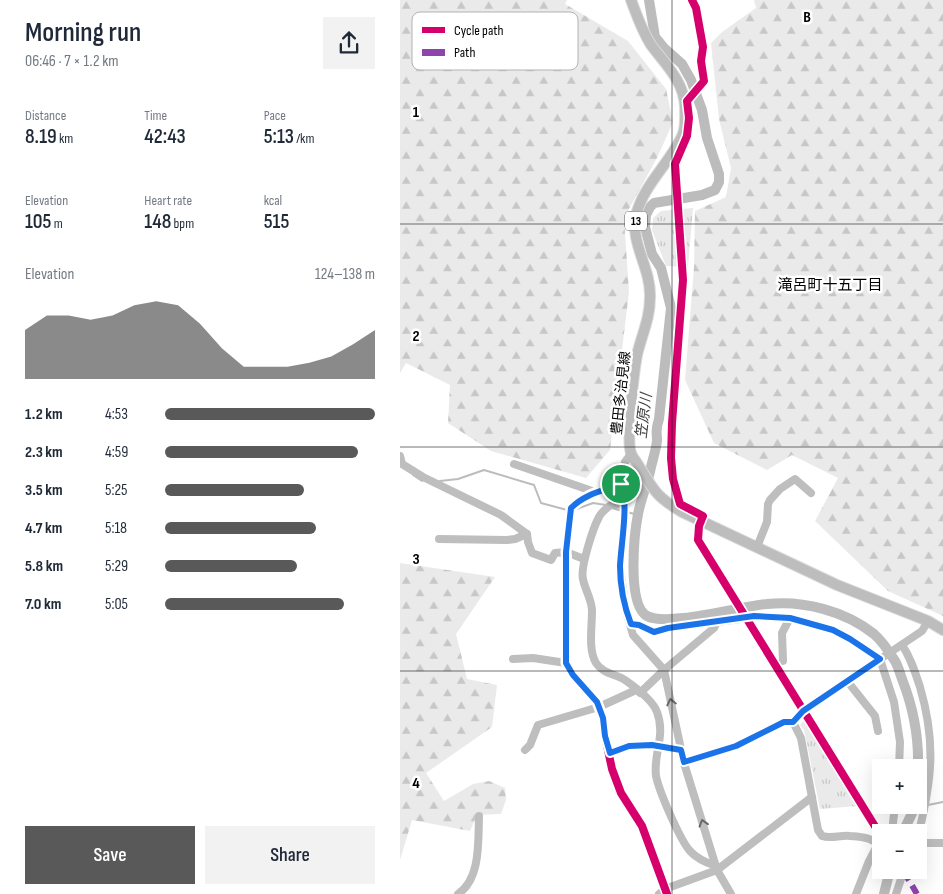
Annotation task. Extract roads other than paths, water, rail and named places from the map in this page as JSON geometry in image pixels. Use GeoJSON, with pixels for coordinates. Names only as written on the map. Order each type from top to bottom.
{"type":"FeatureCollection","features":[{"type":"Feature","properties":{"kind":"main road","name":"豊田多治見線"},"geometry":{"type":"LineString","coordinates":[[632,0],[640,24],[651,45],[667,64],[680,86],[685,104],[684,133],[644,196],[636,214],[634,231],[648,272],[650,294],[649,319],[637,356],[633,391],[629,439],[634,458],[650,486],[668,504],[682,512],[837,585],[928,621],[943,630]]}},
{"type":"Feature","properties":{"kind":"street"},"geometry":{"type":"LineString","coordinates":[[400,456],[402,464],[423,477],[501,515],[527,534],[532,553],[550,560],[555,553],[566,552],[584,559]]}},
{"type":"Feature","properties":{"kind":"street"},"geometry":{"type":"LineString","coordinates":[[634,458],[625,462],[621,484],[624,509],[620,568],[626,611],[633,635],[664,670],[684,762],[717,868],[731,894]]}},
{"type":"Feature","properties":{"kind":"street"},"geometry":{"type":"LineString","coordinates":[[514,464],[595,492]]}},
{"type":"Feature","properties":{"kind":"street"},"geometry":{"type":"LineString","coordinates":[[757,547],[767,522],[768,504],[775,494],[795,479],[811,493]]}},
{"type":"Feature","properties":{"kind":"street"},"geometry":{"type":"LineString","coordinates":[[621,484],[595,492],[580,500],[570,511],[566,552],[566,663],[573,675],[597,702],[603,718],[612,769],[621,793],[642,826],[663,892],[717,868],[812,797]]}},
{"type":"Feature","properties":{"kind":"street"},"geometry":{"type":"LineString","coordinates":[[624,509],[609,507],[598,518],[584,559],[582,577],[592,608],[593,656],[603,671],[625,680],[652,703],[657,712],[660,734],[656,775],[682,839],[692,853],[717,868]]}},
{"type":"Feature","properties":{"kind":"street"},"geometry":{"type":"LineString","coordinates":[[438,539],[507,540],[527,534]]}},
{"type":"Feature","properties":{"kind":"street"},"geometry":{"type":"LineString","coordinates":[[631,624],[639,625],[654,632],[668,628],[764,616],[790,618],[833,630],[880,659],[894,702],[900,742],[900,759]]}},
{"type":"Feature","properties":{"kind":"street"},"geometry":{"type":"LineString","coordinates":[[783,661],[782,633],[790,618]]}},
{"type":"Feature","properties":{"kind":"street"},"geometry":{"type":"LineString","coordinates":[[684,762],[736,746],[784,722],[793,722],[803,711],[922,631],[928,621]]}},
{"type":"Feature","properties":{"kind":"street"},"geometry":{"type":"LineString","coordinates":[[525,750],[530,745],[538,725],[599,707],[638,692],[696,644],[714,628],[717,622]]}},
{"type":"Feature","properties":{"kind":"street"},"geometry":{"type":"LineString","coordinates":[[902,645],[911,659],[925,704],[932,746],[929,786],[921,824]]}},
{"type":"Feature","properties":{"kind":"street"},"geometry":{"type":"LineString","coordinates":[[513,658],[533,658],[566,663]]}},
{"type":"Feature","properties":{"kind":"street"},"geometry":{"type":"LineString","coordinates":[[848,682],[875,716],[878,731]]}},
{"type":"Feature","properties":{"kind":"street"},"geometry":{"type":"LineString","coordinates":[[793,722],[801,738],[818,830],[822,836],[828,838],[848,835],[872,840]]}},
{"type":"Feature","properties":{"kind":"street"},"geometry":{"type":"LineString","coordinates":[[610,753],[629,746],[660,746],[681,750]]}},
{"type":"Feature","properties":{"kind":"street"},"geometry":{"type":"LineString","coordinates":[[458,894],[470,882],[477,848],[479,816]]}},
{"type":"Feature","properties":{"kind":"street"},"geometry":{"type":"LineString","coordinates":[[927,843],[943,843]]}},
{"type":"Feature","properties":{"kind":"street"},"geometry":{"type":"LineString","coordinates":[[856,894],[872,856]]}},
{"type":"Feature","properties":{"kind":"street"},"geometry":{"type":"LineString","coordinates":[[896,894],[901,879]]}},
{"type":"Feature","properties":{"kind":"waterway","name":"笠原川"},"geometry":{"type":"LineString","coordinates":[[649,0],[655,37],[682,64],[691,80],[702,110],[707,138],[719,174],[719,182],[715,190],[702,195],[654,203],[646,215],[645,227],[652,254],[661,268],[671,308],[657,428],[657,444],[636,524],[633,569],[637,598],[641,609],[647,616],[657,619],[687,618],[781,603],[823,609],[837,613],[863,626],[880,640],[898,667],[914,722],[918,759]]}},
{"type":"Feature","properties":{"kind":"waterway"},"geometry":{"type":"LineString","coordinates":[[440,481],[458,479],[484,470],[534,485],[541,503],[567,510]]}},
{"type":"Feature","properties":{"kind":"waterway"},"geometry":{"type":"LineString","coordinates":[[413,475],[422,481]]}},
{"type":"Feature","properties":{"kind":"waterway"},"geometry":{"type":"LineString","coordinates":[[574,510],[593,503],[606,505]]}},
{"type":"Feature","properties":{"kind":"waterway"},"geometry":{"type":"LineString","coordinates":[[612,508],[622,511]]}},
{"type":"Feature","properties":{"kind":"waterway"},"geometry":{"type":"LineString","coordinates":[[627,512],[638,515]]}},
{"type":"Feature","properties":{"kind":"waterway"},"geometry":{"type":"LineString","coordinates":[[928,805],[943,802]]}},
{"type":"Feature","properties":{"kind":"waterway","name":"笠原川"},"geometry":{"type":"LineString","coordinates":[[907,824],[912,814]]}},
{"type":"Feature","properties":{"kind":"waterway","name":"笠原川"},"geometry":{"type":"LineString","coordinates":[[884,894],[888,879]]}},
{"type":"Feature","properties":{"kind":"district","name":"滝呂町十五丁目"},"geometry":{"type":"Point","coordinates":[830,285]}}]}
